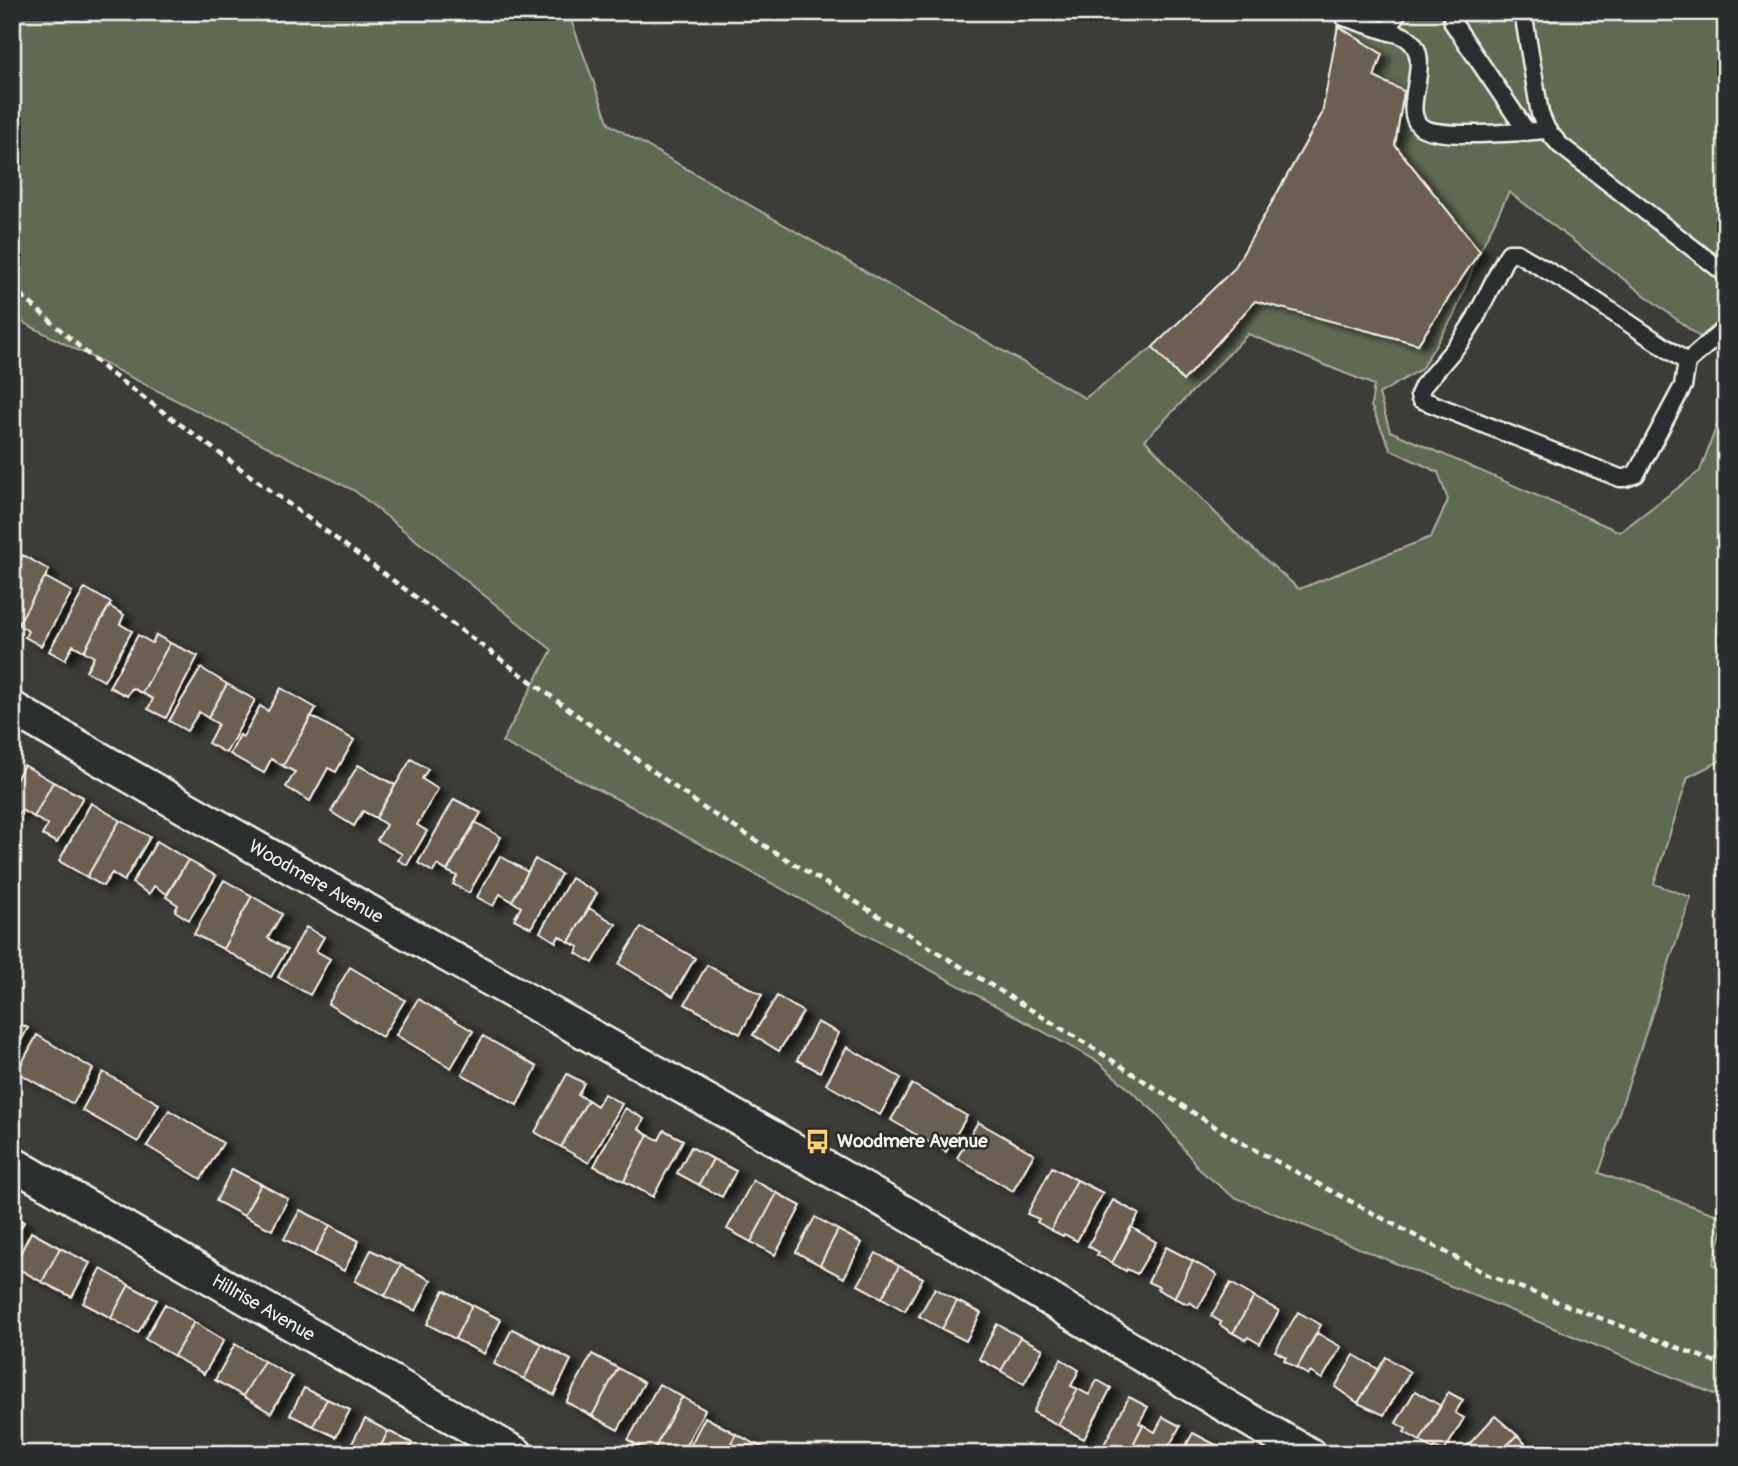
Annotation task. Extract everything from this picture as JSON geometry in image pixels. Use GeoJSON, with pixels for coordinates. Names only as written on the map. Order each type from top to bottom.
{"type":"FeatureCollection","features":[{"type":"Feature","properties":{"kind":"street","name":"Woodmere Avenue"},"geometry":{"type":"LineString","coordinates":[[12,708],[427,946],[681,1085],[926,1225],[1231,1410],[1309,1454]]}},
{"type":"Feature","properties":{"kind":"street","name":"Hillrise Avenue"},"geometry":{"type":"LineString","coordinates":[[12,1163],[517,1454]]}},
{"type":"Feature","properties":{"kind":"lane"},"geometry":{"type":"LineString","coordinates":[[1387,31],[1398,12]]}},
{"type":"Feature","properties":{"kind":"lane"},"geometry":{"type":"LineString","coordinates":[[1452,12],[1453,23],[1527,132]]}},
{"type":"Feature","properties":{"kind":"lane"},"geometry":{"type":"LineString","coordinates":[[1523,12],[1541,114],[1547,130],[1560,145],[1726,274]]}},
{"type":"Feature","properties":{"kind":"lane"},"geometry":{"type":"LineString","coordinates":[[1344,17],[1406,37],[1414,47],[1420,58],[1413,116],[1419,125],[1428,131],[1447,134],[1547,130]]}},
{"type":"Feature","properties":{"kind":"lane"},"geometry":{"type":"LineString","coordinates":[[1687,362],[1575,287],[1517,253],[1510,253],[1461,341],[1423,386],[1419,395],[1420,399],[1619,478],[1626,478],[1636,474],[1684,386],[1687,362],[1726,328]]}},
{"type":"Feature","properties":{"kind":"path"},"geometry":{"type":"LineString","coordinates":[[12,286],[106,370],[705,809],[1231,1137],[1490,1276],[1726,1366]]}},
{"type":"Feature","properties":{"kind":"green space"},"geometry":{"type":"Polygon","coordinates":[[[12,12],[563,12],[571,20],[609,124],[1085,398],[1153,347],[1234,269],[1324,110],[1340,12],[1726,12],[1726,357],[1509,192],[1480,251],[1454,315],[1421,369],[1379,394],[1390,431],[1620,532],[1700,471],[1726,400],[1726,758],[1688,777],[1654,884],[1691,897],[1599,1173],[1726,1218],[1713,1264],[1726,1270],[1726,1399],[1232,1196],[1200,1170],[1157,1114],[1097,1061],[623,802],[502,742],[552,650],[355,491],[12,317],[12,12]],[[1248,334],[1145,440],[1233,531],[1299,589],[1431,537],[1448,500],[1438,472],[1391,450],[1371,406],[1374,385],[1248,334]]]}},
{"type":"Feature","properties":{"kind":"building"},"geometry":{"type":"Polygon","coordinates":[[[1338,26],[1382,54],[1374,77],[1404,91],[1395,145],[1480,251],[1418,344],[1255,301],[1183,381],[1153,347],[1234,269],[1322,114],[1338,26]]]}},
{"type":"Feature","properties":{"kind":"building"},"geometry":{"type":"Polygon","coordinates":[[[23,555],[49,570],[18,624],[12,621],[12,574],[23,555]]]}},
{"type":"Feature","properties":{"kind":"building"},"geometry":{"type":"Polygon","coordinates":[[[45,577],[72,592],[41,646],[25,637],[28,631],[18,624],[45,577]]]}},
{"type":"Feature","properties":{"kind":"building"},"geometry":{"type":"Polygon","coordinates":[[[85,588],[111,603],[84,651],[73,645],[65,660],[49,651],[85,588]]]}},
{"type":"Feature","properties":{"kind":"building"},"geometry":{"type":"Polygon","coordinates":[[[109,606],[124,615],[120,624],[132,631],[104,681],[86,671],[94,657],[84,651],[109,606]]]}},
{"type":"Feature","properties":{"kind":"building"},"geometry":{"type":"Polygon","coordinates":[[[138,635],[152,643],[156,635],[170,643],[142,693],[132,688],[127,696],[109,687],[138,635]]]}},
{"type":"Feature","properties":{"kind":"building"},"geometry":{"type":"Polygon","coordinates":[[[170,643],[198,656],[166,718],[148,709],[153,699],[142,693],[170,643]]]}},
{"type":"Feature","properties":{"kind":"building"},"geometry":{"type":"Polygon","coordinates":[[[201,668],[227,684],[208,718],[199,712],[187,731],[169,721],[201,668]]]}},
{"type":"Feature","properties":{"kind":"building"},"geometry":{"type":"Polygon","coordinates":[[[227,684],[255,700],[226,753],[208,743],[218,724],[208,718],[227,684]]]}},
{"type":"Feature","properties":{"kind":"building"},"geometry":{"type":"Polygon","coordinates":[[[281,688],[316,708],[283,766],[271,759],[264,773],[230,754],[260,706],[268,711],[281,688]]]}},
{"type":"Feature","properties":{"kind":"building"},"geometry":{"type":"Polygon","coordinates":[[[311,716],[354,740],[336,772],[328,768],[310,801],[286,787],[295,772],[283,766],[311,716]]]}},
{"type":"Feature","properties":{"kind":"building"},"geometry":{"type":"Polygon","coordinates":[[[411,759],[428,769],[422,779],[438,789],[417,825],[427,831],[407,865],[398,860],[402,854],[377,840],[386,825],[376,818],[411,759]]]}},
{"type":"Feature","properties":{"kind":"building"},"geometry":{"type":"Polygon","coordinates":[[[24,765],[53,782],[34,817],[21,810],[15,820],[12,818],[12,787],[24,765]]]}},
{"type":"Feature","properties":{"kind":"building"},"geometry":{"type":"Polygon","coordinates":[[[358,765],[395,785],[376,818],[363,811],[354,826],[331,812],[358,765]]]}},
{"type":"Feature","properties":{"kind":"building"},"geometry":{"type":"Polygon","coordinates":[[[53,782],[83,797],[57,843],[42,835],[48,825],[34,817],[53,782]]]}},
{"type":"Feature","properties":{"kind":"building"},"geometry":{"type":"Polygon","coordinates":[[[454,799],[481,813],[447,871],[437,865],[433,872],[418,863],[454,799]]]}},
{"type":"Feature","properties":{"kind":"building"},"geometry":{"type":"Polygon","coordinates":[[[91,803],[120,820],[87,877],[59,861],[91,803]]]}},
{"type":"Feature","properties":{"kind":"building"},"geometry":{"type":"Polygon","coordinates":[[[120,820],[150,837],[124,881],[112,873],[103,886],[87,877],[120,820]]]}},
{"type":"Feature","properties":{"kind":"building"},"geometry":{"type":"Polygon","coordinates":[[[475,822],[501,837],[469,893],[453,884],[457,876],[447,871],[475,822]]]}},
{"type":"Feature","properties":{"kind":"building"},"geometry":{"type":"Polygon","coordinates":[[[157,841],[188,860],[167,894],[154,886],[149,894],[132,883],[157,841]]]}},
{"type":"Feature","properties":{"kind":"building"},"geometry":{"type":"Polygon","coordinates":[[[500,856],[528,872],[512,901],[500,894],[493,906],[477,897],[500,856]]]}},
{"type":"Feature","properties":{"kind":"building"},"geometry":{"type":"Polygon","coordinates":[[[535,859],[561,874],[531,928],[514,919],[521,907],[512,901],[535,859]]]}},
{"type":"Feature","properties":{"kind":"building"},"geometry":{"type":"Polygon","coordinates":[[[188,860],[216,876],[189,920],[175,911],[178,905],[166,897],[188,860]]]}},
{"type":"Feature","properties":{"kind":"building"},"geometry":{"type":"Polygon","coordinates":[[[571,878],[597,893],[569,942],[559,936],[556,942],[540,932],[571,878]]]}},
{"type":"Feature","properties":{"kind":"building"},"geometry":{"type":"Polygon","coordinates":[[[224,880],[252,896],[223,949],[194,934],[224,880]]]}},
{"type":"Feature","properties":{"kind":"building"},"geometry":{"type":"Polygon","coordinates":[[[252,896],[282,914],[268,938],[287,950],[271,977],[223,949],[252,896]]]}},
{"type":"Feature","properties":{"kind":"building"},"geometry":{"type":"Polygon","coordinates":[[[589,908],[616,924],[593,963],[576,953],[579,947],[569,942],[589,908]]]}},
{"type":"Feature","properties":{"kind":"building"},"geometry":{"type":"Polygon","coordinates":[[[306,927],[324,937],[316,951],[330,959],[310,995],[278,977],[306,927]]]}},
{"type":"Feature","properties":{"kind":"building"},"geometry":{"type":"Polygon","coordinates":[[[641,927],[695,958],[673,996],[619,964],[641,927]]]}},
{"type":"Feature","properties":{"kind":"building"},"geometry":{"type":"Polygon","coordinates":[[[707,965],[762,995],[740,1034],[685,1004],[707,965]]]}},
{"type":"Feature","properties":{"kind":"building"},"geometry":{"type":"Polygon","coordinates":[[[350,967],[405,1000],[382,1037],[328,1004],[350,967]]]}},
{"type":"Feature","properties":{"kind":"building"},"geometry":{"type":"Polygon","coordinates":[[[777,996],[803,1012],[779,1051],[753,1035],[777,996]]]}},
{"type":"Feature","properties":{"kind":"building"},"geometry":{"type":"Polygon","coordinates":[[[418,999],[473,1031],[451,1068],[396,1035],[418,999]]]}},
{"type":"Feature","properties":{"kind":"building"},"geometry":{"type":"Polygon","coordinates":[[[12,1020],[28,1028],[12,1057],[12,1020]]]}},
{"type":"Feature","properties":{"kind":"building"},"geometry":{"type":"Polygon","coordinates":[[[817,1022],[839,1033],[820,1072],[797,1060],[817,1022]]]}},
{"type":"Feature","properties":{"kind":"building"},"geometry":{"type":"Polygon","coordinates":[[[37,1035],[93,1069],[73,1104],[17,1072],[37,1035]]]}},
{"type":"Feature","properties":{"kind":"building"},"geometry":{"type":"Polygon","coordinates":[[[483,1036],[537,1067],[517,1105],[462,1074],[483,1036]]]}},
{"type":"Feature","properties":{"kind":"building"},"geometry":{"type":"Polygon","coordinates":[[[847,1047],[901,1078],[880,1115],[826,1084],[847,1047]]]}},
{"type":"Feature","properties":{"kind":"building"},"geometry":{"type":"Polygon","coordinates":[[[103,1072],[159,1104],[138,1142],[82,1110],[103,1072]]]}},
{"type":"Feature","properties":{"kind":"building"},"geometry":{"type":"Polygon","coordinates":[[[567,1074],[584,1083],[578,1095],[588,1100],[561,1147],[535,1132],[567,1074]]]}},
{"type":"Feature","properties":{"kind":"building"},"geometry":{"type":"Polygon","coordinates":[[[912,1084],[967,1116],[946,1152],[891,1120],[912,1084]]]}},
{"type":"Feature","properties":{"kind":"building"},"geometry":{"type":"Polygon","coordinates":[[[604,1094],[622,1104],[589,1163],[561,1147],[588,1100],[597,1106],[604,1094]]]}},
{"type":"Feature","properties":{"kind":"building"},"geometry":{"type":"Polygon","coordinates":[[[625,1108],[644,1119],[639,1129],[648,1135],[624,1181],[594,1166],[625,1108]]]}},
{"type":"Feature","properties":{"kind":"building"},"geometry":{"type":"Polygon","coordinates":[[[169,1110],[223,1143],[201,1179],[147,1146],[169,1110]]]}},
{"type":"Feature","properties":{"kind":"building"},"geometry":{"type":"Polygon","coordinates":[[[978,1122],[1034,1154],[1013,1191],[957,1158],[978,1122]]]}},
{"type":"Feature","properties":{"kind":"building"},"geometry":{"type":"Polygon","coordinates":[[[664,1130],[683,1140],[653,1197],[624,1181],[648,1135],[659,1140],[664,1130]]]}},
{"type":"Feature","properties":{"kind":"building"},"geometry":{"type":"Polygon","coordinates":[[[691,1147],[713,1159],[699,1185],[677,1173],[691,1147]]]}},
{"type":"Feature","properties":{"kind":"building"},"geometry":{"type":"Polygon","coordinates":[[[713,1159],[736,1171],[722,1197],[699,1185],[713,1159]]]}},
{"type":"Feature","properties":{"kind":"building"},"geometry":{"type":"Polygon","coordinates":[[[1052,1167],[1077,1180],[1051,1230],[1037,1222],[1039,1219],[1027,1214],[1052,1167]]]}},
{"type":"Feature","properties":{"kind":"building"},"geometry":{"type":"Polygon","coordinates":[[[232,1169],[261,1184],[244,1216],[216,1201],[232,1169]]]}},
{"type":"Feature","properties":{"kind":"building"},"geometry":{"type":"Polygon","coordinates":[[[753,1180],[777,1193],[751,1242],[727,1229],[753,1180]]]}},
{"type":"Feature","properties":{"kind":"building"},"geometry":{"type":"Polygon","coordinates":[[[1077,1180],[1103,1193],[1077,1241],[1051,1230],[1077,1180]]]}},
{"type":"Feature","properties":{"kind":"building"},"geometry":{"type":"Polygon","coordinates":[[[261,1184],[288,1199],[272,1230],[244,1216],[261,1184]]]}},
{"type":"Feature","properties":{"kind":"building"},"geometry":{"type":"Polygon","coordinates":[[[777,1193],[801,1206],[775,1255],[751,1242],[777,1193]]]}},
{"type":"Feature","properties":{"kind":"building"},"geometry":{"type":"Polygon","coordinates":[[[1113,1200],[1139,1214],[1112,1263],[1097,1255],[1099,1252],[1088,1246],[1113,1200]]]}},
{"type":"Feature","properties":{"kind":"building"},"geometry":{"type":"Polygon","coordinates":[[[300,1210],[330,1225],[314,1255],[284,1239],[300,1210]]]}},
{"type":"Feature","properties":{"kind":"building"},"geometry":{"type":"Polygon","coordinates":[[[12,1215],[24,1222],[12,1242],[12,1215]]]}},
{"type":"Feature","properties":{"kind":"building"},"geometry":{"type":"Polygon","coordinates":[[[815,1217],[838,1230],[820,1265],[796,1252],[815,1217]]]}},
{"type":"Feature","properties":{"kind":"building"},"geometry":{"type":"Polygon","coordinates":[[[330,1225],[359,1241],[344,1271],[314,1255],[330,1225]]]}},
{"type":"Feature","properties":{"kind":"building"},"geometry":{"type":"Polygon","coordinates":[[[1131,1227],[1156,1242],[1137,1274],[1112,1263],[1131,1227]]]}},
{"type":"Feature","properties":{"kind":"building"},"geometry":{"type":"Polygon","coordinates":[[[838,1230],[862,1243],[844,1278],[820,1265],[838,1230]]]}},
{"type":"Feature","properties":{"kind":"building"},"geometry":{"type":"Polygon","coordinates":[[[31,1232],[60,1248],[42,1282],[14,1266],[31,1232]]]}},
{"type":"Feature","properties":{"kind":"building"},"geometry":{"type":"Polygon","coordinates":[[[1166,1247],[1193,1261],[1174,1298],[1148,1282],[1166,1247]]]}},
{"type":"Feature","properties":{"kind":"building"},"geometry":{"type":"Polygon","coordinates":[[[60,1248],[90,1263],[72,1297],[42,1282],[60,1248]]]}},
{"type":"Feature","properties":{"kind":"building"},"geometry":{"type":"Polygon","coordinates":[[[371,1250],[401,1265],[385,1296],[355,1281],[371,1250]]]}},
{"type":"Feature","properties":{"kind":"building"},"geometry":{"type":"Polygon","coordinates":[[[876,1253],[899,1266],[882,1298],[858,1285],[876,1253]]]}},
{"type":"Feature","properties":{"kind":"building"},"geometry":{"type":"Polygon","coordinates":[[[1193,1261],[1217,1275],[1198,1308],[1190,1302],[1188,1304],[1174,1298],[1193,1261]]]}},
{"type":"Feature","properties":{"kind":"building"},"geometry":{"type":"Polygon","coordinates":[[[401,1265],[431,1280],[416,1311],[385,1296],[401,1265]]]}},
{"type":"Feature","properties":{"kind":"building"},"geometry":{"type":"Polygon","coordinates":[[[899,1266],[923,1278],[905,1311],[882,1298],[899,1266]]]}},
{"type":"Feature","properties":{"kind":"building"},"geometry":{"type":"Polygon","coordinates":[[[101,1269],[129,1285],[111,1318],[83,1303],[101,1269]]]}},
{"type":"Feature","properties":{"kind":"building"},"geometry":{"type":"Polygon","coordinates":[[[1231,1283],[1254,1297],[1233,1333],[1211,1316],[1231,1283]]]}},
{"type":"Feature","properties":{"kind":"building"},"geometry":{"type":"Polygon","coordinates":[[[129,1285],[157,1300],[138,1333],[111,1318],[129,1285]]]}},
{"type":"Feature","properties":{"kind":"building"},"geometry":{"type":"Polygon","coordinates":[[[935,1288],[957,1301],[942,1329],[919,1316],[935,1288]]]}},
{"type":"Feature","properties":{"kind":"building"},"geometry":{"type":"Polygon","coordinates":[[[444,1290],[472,1305],[455,1339],[427,1324],[444,1290]]]}},
{"type":"Feature","properties":{"kind":"building"},"geometry":{"type":"Polygon","coordinates":[[[1254,1297],[1279,1311],[1260,1344],[1233,1333],[1254,1297]]]}},
{"type":"Feature","properties":{"kind":"building"},"geometry":{"type":"Polygon","coordinates":[[[957,1301],[981,1313],[966,1341],[942,1329],[957,1301]]]}},
{"type":"Feature","properties":{"kind":"building"},"geometry":{"type":"Polygon","coordinates":[[[165,1304],[194,1322],[174,1356],[145,1339],[165,1304]]]}},
{"type":"Feature","properties":{"kind":"building"},"geometry":{"type":"Polygon","coordinates":[[[472,1305],[501,1320],[484,1354],[455,1339],[472,1305]]]}},
{"type":"Feature","properties":{"kind":"building"},"geometry":{"type":"Polygon","coordinates":[[[1298,1312],[1321,1325],[1297,1368],[1275,1351],[1298,1312]]]}},
{"type":"Feature","properties":{"kind":"building"},"geometry":{"type":"Polygon","coordinates":[[[194,1322],[224,1340],[204,1374],[174,1356],[194,1322]]]}},
{"type":"Feature","properties":{"kind":"building"},"geometry":{"type":"Polygon","coordinates":[[[997,1324],[1020,1337],[1001,1371],[979,1359],[997,1324]]]}},
{"type":"Feature","properties":{"kind":"building"},"geometry":{"type":"Polygon","coordinates":[[[512,1329],[542,1344],[524,1379],[494,1364],[512,1329]]]}},
{"type":"Feature","properties":{"kind":"building"},"geometry":{"type":"Polygon","coordinates":[[[1317,1333],[1341,1347],[1322,1379],[1297,1368],[1317,1333]]]}},
{"type":"Feature","properties":{"kind":"building"},"geometry":{"type":"Polygon","coordinates":[[[1020,1337],[1043,1349],[1024,1384],[1001,1371],[1020,1337]]]}},
{"type":"Feature","properties":{"kind":"building"},"geometry":{"type":"Polygon","coordinates":[[[235,1344],[264,1361],[243,1396],[215,1380],[235,1344]]]}},
{"type":"Feature","properties":{"kind":"building"},"geometry":{"type":"Polygon","coordinates":[[[542,1344],[571,1360],[554,1395],[524,1379],[542,1344]]]}},
{"type":"Feature","properties":{"kind":"building"},"geometry":{"type":"Polygon","coordinates":[[[592,1354],[618,1368],[592,1416],[566,1402],[592,1354]]]}},
{"type":"Feature","properties":{"kind":"building"},"geometry":{"type":"Polygon","coordinates":[[[1354,1355],[1378,1369],[1358,1403],[1335,1387],[1354,1355]]]}},
{"type":"Feature","properties":{"kind":"building"},"geometry":{"type":"Polygon","coordinates":[[[1386,1357],[1410,1372],[1384,1415],[1358,1403],[1386,1357]]]}},
{"type":"Feature","properties":{"kind":"building"},"geometry":{"type":"Polygon","coordinates":[[[1061,1359],[1079,1370],[1071,1386],[1078,1389],[1058,1425],[1033,1412],[1061,1359]]]}},
{"type":"Feature","properties":{"kind":"building"},"geometry":{"type":"Polygon","coordinates":[[[264,1361],[292,1377],[271,1413],[243,1396],[264,1361]]]}},
{"type":"Feature","properties":{"kind":"building"},"geometry":{"type":"Polygon","coordinates":[[[618,1368],[644,1383],[618,1430],[592,1416],[618,1368]]]}},
{"type":"Feature","properties":{"kind":"building"},"geometry":{"type":"Polygon","coordinates":[[[1097,1380],[1111,1388],[1084,1439],[1058,1425],[1078,1389],[1089,1395],[1097,1380]]]}},
{"type":"Feature","properties":{"kind":"building"},"geometry":{"type":"Polygon","coordinates":[[[659,1384],[682,1397],[652,1453],[628,1440],[659,1384]]]}},
{"type":"Feature","properties":{"kind":"building"},"geometry":{"type":"Polygon","coordinates":[[[304,1388],[327,1399],[313,1426],[290,1415],[304,1388]]]}},
{"type":"Feature","properties":{"kind":"building"},"geometry":{"type":"Polygon","coordinates":[[[1415,1391],[1441,1406],[1420,1441],[1404,1432],[1406,1429],[1396,1423],[1415,1391]]]}},
{"type":"Feature","properties":{"kind":"building"},"geometry":{"type":"Polygon","coordinates":[[[1448,1392],[1463,1400],[1455,1413],[1464,1418],[1444,1452],[1420,1441],[1448,1392]]]}},
{"type":"Feature","properties":{"kind":"building"},"geometry":{"type":"Polygon","coordinates":[[[682,1397],[705,1410],[681,1454],[652,1453],[682,1397]]]}},
{"type":"Feature","properties":{"kind":"building"},"geometry":{"type":"Polygon","coordinates":[[[1129,1397],[1148,1407],[1139,1423],[1143,1425],[1128,1454],[1099,1454],[1129,1397]]]}},
{"type":"Feature","properties":{"kind":"building"},"geometry":{"type":"Polygon","coordinates":[[[327,1399],[350,1410],[336,1437],[313,1426],[327,1399]]]}},
{"type":"Feature","properties":{"kind":"building"},"geometry":{"type":"Polygon","coordinates":[[[1495,1416],[1517,1435],[1499,1454],[1460,1454],[1495,1416]]]}},
{"type":"Feature","properties":{"kind":"building"},"geometry":{"type":"Polygon","coordinates":[[[705,1417],[736,1434],[725,1454],[686,1454],[705,1417]]]}},
{"type":"Feature","properties":{"kind":"building"},"geometry":{"type":"Polygon","coordinates":[[[1163,1417],[1180,1426],[1165,1454],[1128,1454],[1143,1425],[1155,1432],[1163,1417]]]}},
{"type":"Feature","properties":{"kind":"building"},"geometry":{"type":"Polygon","coordinates":[[[365,1419],[388,1431],[377,1454],[364,1454],[350,1447],[365,1419]]]}},
{"type":"Feature","properties":{"kind":"building"},"geometry":{"type":"Polygon","coordinates":[[[388,1431],[412,1443],[407,1454],[377,1454],[388,1431]]]}},
{"type":"Feature","properties":{"kind":"building"},"geometry":{"type":"Polygon","coordinates":[[[1193,1433],[1220,1447],[1217,1454],[1181,1454],[1193,1433]]]}},
{"type":"Feature","properties":{"kind":"building"},"geometry":{"type":"Polygon","coordinates":[[[736,1434],[767,1450],[765,1454],[725,1454],[736,1434]]]}},
{"type":"Feature","properties":{"kind":"building"},"geometry":{"type":"Polygon","coordinates":[[[1517,1435],[1535,1454],[1499,1454],[1517,1435]]]}},
{"type":"Feature","properties":{"kind":"place","name":"Woodmere Avenue"},"geometry":{"type":"Point","coordinates":[817,1141]}}]}
